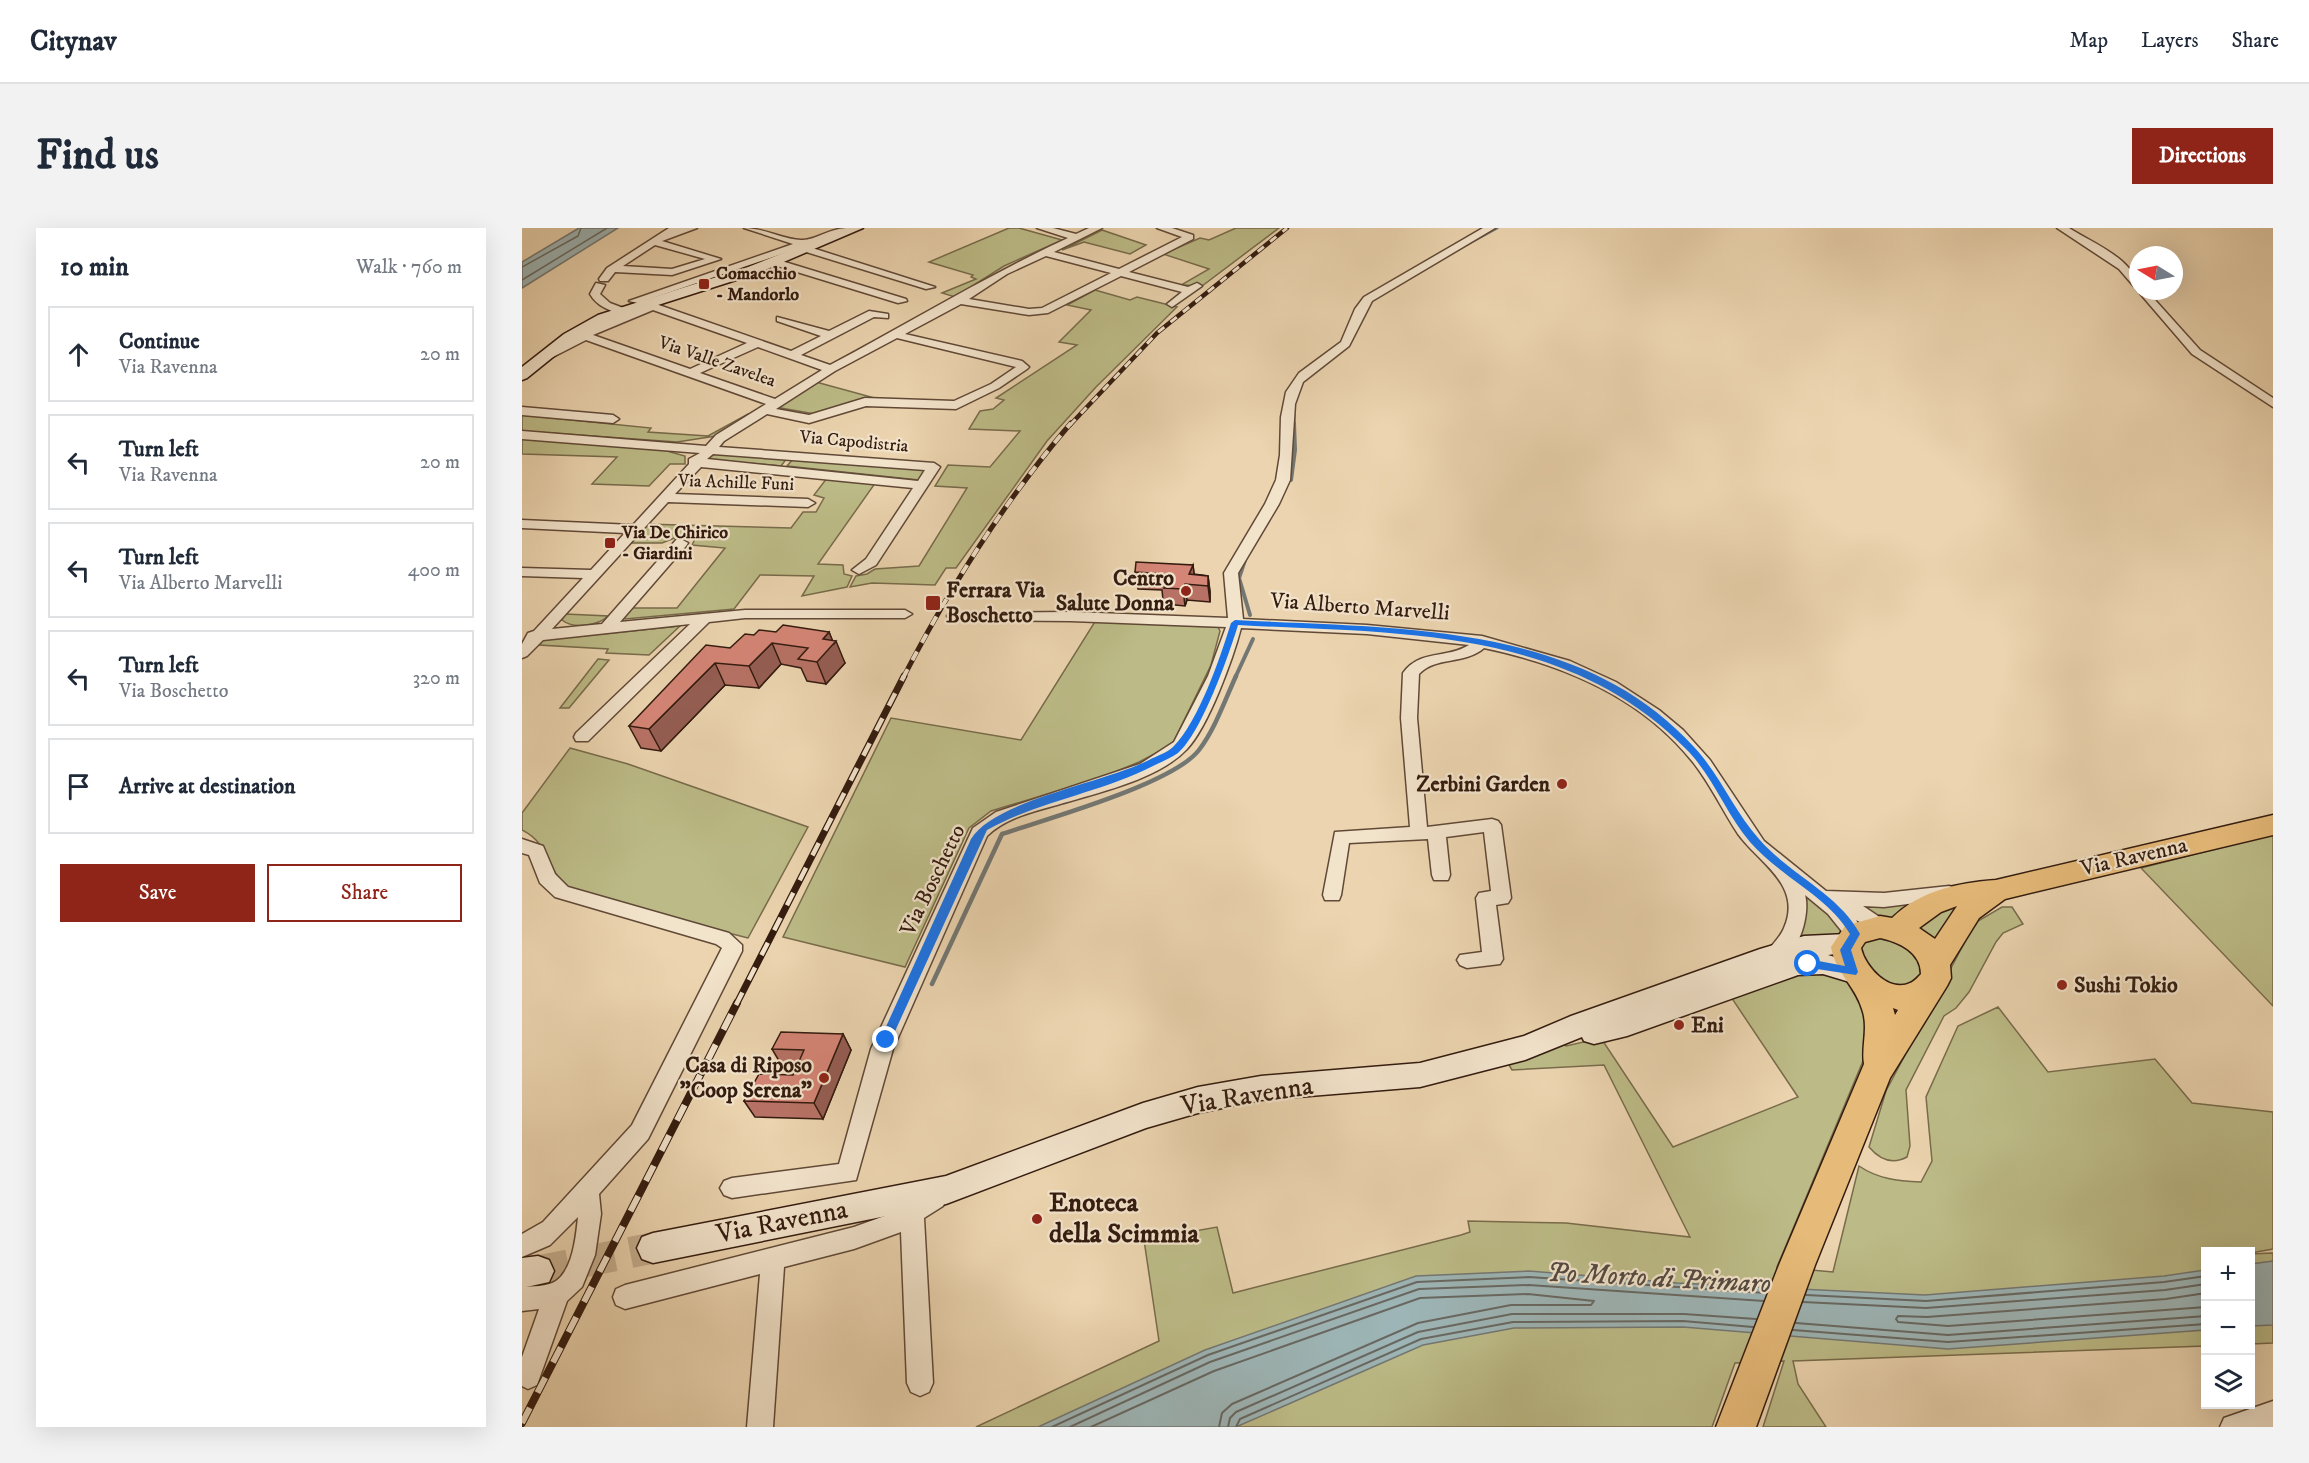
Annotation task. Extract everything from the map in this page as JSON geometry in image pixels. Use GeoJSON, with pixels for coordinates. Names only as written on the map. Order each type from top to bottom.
{"type":"FeatureCollection","features":[{"type":"Feature","properties":{"kind":"main road"},"geometry":{"type":"LineString","coordinates":[[522,375],[563,341],[617,310],[775,262],[805,246],[857,228]]}},
{"type":"Feature","properties":{"kind":"main road","name":"Via Ravenna"},"geometry":{"type":"LineString","coordinates":[[653,1248],[946,1190],[1143,1116],[1198,1100],[1261,1088],[1420,1075],[1481,1061],[1556,1037],[1580,1037],[1690,983],[1776,954],[1804,946],[1866,949],[1927,905],[1945,897],[1982,891],[2273,825]]}},
{"type":"Feature","properties":{"kind":"main road","name":"Via Ravenna"},"geometry":{"type":"LineString","coordinates":[[1866,949],[1886,994],[1899,996],[1931,977],[1982,891]]}},
{"type":"Feature","properties":{"kind":"main road","name":"Via Ravenna"},"geometry":{"type":"LineString","coordinates":[[1613,1020],[1797,965],[1823,964],[1866,949],[1919,941],[1927,949],[1931,977]]}},
{"type":"Feature","properties":{"kind":"main road"},"geometry":{"type":"LineString","coordinates":[[1866,949],[1883,1032],[1876,1073]]}},
{"type":"Feature","properties":{"kind":"main road"},"geometry":{"type":"LineString","coordinates":[[1740,1419],[1797,1265],[1876,1073],[1931,977]]}},
{"type":"Feature","properties":{"kind":"street"},"geometry":{"type":"LineString","coordinates":[[675,228],[613,269],[595,295],[617,310],[805,246],[842,228]]}},
{"type":"Feature","properties":{"kind":"street"},"geometry":{"type":"LineString","coordinates":[[654,242],[692,228]]}},
{"type":"Feature","properties":{"kind":"street"},"geometry":{"type":"LineString","coordinates":[[749,228],[930,287]]}},
{"type":"Feature","properties":{"kind":"street","name":"Via Valle Zavelea"},"geometry":{"type":"LineString","coordinates":[[563,341],[586,336],[696,375],[770,406],[893,334],[958,300],[1003,272],[1048,253],[1097,228]]}},
{"type":"Feature","properties":{"kind":"street"},"geometry":{"type":"LineString","coordinates":[[958,300],[1034,312],[1051,308],[1191,237],[1162,228]]}},
{"type":"Feature","properties":{"kind":"street","name":"Via Boschetto"},"geometry":{"type":"LineString","coordinates":[[732,1188],[848,1173],[882,1049],[979,833],[1002,816],[1116,779],[1174,751],[1187,735],[1221,666],[1237,612],[1230,587],[1231,576],[1282,482],[1288,406],[1297,381],[1343,347],[1352,333],[1362,306],[1372,297],[1490,228]]}},
{"type":"Feature","properties":{"kind":"street"},"geometry":{"type":"LineString","coordinates":[[2062,228],[2123,267],[2129,275]]}},
{"type":"Feature","properties":{"kind":"street"},"geometry":{"type":"LineString","coordinates":[[1045,229],[1078,238]]}},
{"type":"Feature","properties":{"kind":"street"},"geometry":{"type":"LineString","coordinates":[[654,242],[742,267]]}},
{"type":"Feature","properties":{"kind":"street"},"geometry":{"type":"LineString","coordinates":[[1048,253],[1193,288],[1172,304]]}},
{"type":"Feature","properties":{"kind":"street"},"geometry":{"type":"LineString","coordinates":[[613,269],[672,272],[716,259]]}},
{"type":"Feature","properties":{"kind":"street"},"geometry":{"type":"LineString","coordinates":[[775,262],[902,301]]}},
{"type":"Feature","properties":{"kind":"street"},"geometry":{"type":"LineString","coordinates":[[2149,300],[2196,352],[2273,403]]}},
{"type":"Feature","properties":{"kind":"street","name":"Via Valle Zavelea"},"geometry":{"type":"LineString","coordinates":[[542,358],[607,323],[653,306],[763,345]]}},
{"type":"Feature","properties":{"kind":"street"},"geometry":{"type":"LineString","coordinates":[[792,355],[873,313],[884,316]]}},
{"type":"Feature","properties":{"kind":"street"},"geometry":{"type":"LineString","coordinates":[[781,319],[830,335]]}},
{"type":"Feature","properties":{"kind":"street"},"geometry":{"type":"LineString","coordinates":[[522,653],[707,449],[770,406],[808,419],[865,402],[956,405],[994,386],[1023,367],[1020,363],[893,334]]}},
{"type":"Feature","properties":{"kind":"street"},"geometry":{"type":"LineString","coordinates":[[696,375],[763,345],[831,369]]}},
{"type":"Feature","properties":{"kind":"street"},"geometry":{"type":"LineString","coordinates":[[522,411],[613,419]]}},
{"type":"Feature","properties":{"kind":"street","name":"Via Capodistria"},"geometry":{"type":"LineString","coordinates":[[522,435],[934,467],[922,485],[694,462]]}},
{"type":"Feature","properties":{"kind":"street"},"geometry":{"type":"LineString","coordinates":[[859,570],[871,562],[922,485]]}},
{"type":"Feature","properties":{"kind":"street","name":"Via Achille Funi"},"geometry":{"type":"LineString","coordinates":[[662,498],[808,503]]}},
{"type":"Feature","properties":{"kind":"street"},"geometry":{"type":"LineString","coordinates":[[522,524],[635,529]]}},
{"type":"Feature","properties":{"kind":"street"},"geometry":{"type":"LineString","coordinates":[[606,628],[681,543]]}},
{"type":"Feature","properties":{"kind":"street"},"geometry":{"type":"LineString","coordinates":[[522,572],[593,574]]}},
{"type":"Feature","properties":{"kind":"street"},"geometry":{"type":"LineString","coordinates":[[522,636],[756,613],[905,614]]}},
{"type":"Feature","properties":{"kind":"street"},"geometry":{"type":"LineString","coordinates":[[954,616],[1101,616],[1235,623]]}},
{"type":"Feature","properties":{"kind":"street"},"geometry":{"type":"LineString","coordinates":[[582,737],[706,617]]}},
{"type":"Feature","properties":{"kind":"street","name":"Via Alberto Marvelli"},"geometry":{"type":"LineString","coordinates":[[1235,623],[1417,633],[1482,641],[1540,656],[1588,675],[1617,690],[1655,716],[1698,756],[1747,832],[1781,868],[1844,915],[1866,949]]}},
{"type":"Feature","properties":{"kind":"street","name":"Via Alberto Marvelli"},"geometry":{"type":"LineString","coordinates":[[1441,875],[1427,832],[1409,718],[1411,673],[1427,660],[1468,654],[1482,641]]}},
{"type":"Feature","properties":{"kind":"street"},"geometry":{"type":"LineString","coordinates":[[1332,895],[1341,837],[1427,832],[1492,825],[1501,898],[1486,898],[1493,959],[1467,960]]}},
{"type":"Feature","properties":{"kind":"street"},"geometry":{"type":"LineString","coordinates":[[522,846],[537,851],[548,878],[562,892],[722,938],[732,945],[731,956],[640,1132],[587,1192],[542,1237],[542,1273],[528,1376]]}},
{"type":"Feature","properties":{"kind":"street","name":"Via Alberto Marvelli"},"geometry":{"type":"LineString","coordinates":[[1776,954],[1789,941],[1799,918],[1797,895],[1781,868]]}},
{"type":"Feature","properties":{"kind":"street","name":"Via Alberto Marvelli"},"geometry":{"type":"LineString","coordinates":[[1803,886],[1849,903],[1866,949]]}},
{"type":"Feature","properties":{"kind":"street","name":"Via Alberto Marvelli"},"geometry":{"type":"LineString","coordinates":[[1832,896],[1884,900],[1982,891]]}},
{"type":"Feature","properties":{"kind":"street","name":"Via Ravenna"},"geometry":{"type":"LineString","coordinates":[[625,1297],[854,1238],[898,1222],[946,1190]]}},
{"type":"Feature","properties":{"kind":"street"},"geometry":{"type":"LineString","coordinates":[[522,1299],[542,1273],[581,1259],[591,1217],[587,1192]]}},
{"type":"Feature","properties":{"kind":"street"},"geometry":{"type":"LineString","coordinates":[[912,1213],[920,1383]]}},
{"type":"Feature","properties":{"kind":"street","name":"Via Ravenna"},"geometry":{"type":"LineString","coordinates":[[760,1427],[773,1259]]}},
{"type":"Feature","properties":{"kind":"street"},"geometry":{"type":"LineString","coordinates":[[2233,1427],[2273,1414]]}},
{"type":"Feature","properties":{"kind":"shaded area"},"geometry":{"type":"Polygon","coordinates":[[[1009,228],[1019,228],[1062,240],[1004,266],[955,297],[942,293],[976,279],[971,277],[973,275],[929,262],[1009,228]]]}},
{"type":"Feature","properties":{"kind":"shaded area"},"geometry":{"type":"Polygon","coordinates":[[[1236,228],[1279,228],[1202,286],[1181,285],[1209,269],[1163,254],[1200,238],[1209,240],[1236,228]]]}},
{"type":"Feature","properties":{"kind":"shaded area"},"geometry":{"type":"Polygon","coordinates":[[[1102,230],[1146,245],[1130,254],[1084,242],[1062,250],[1102,230]]]}},
{"type":"Feature","properties":{"kind":"shaded area"},"geometry":{"type":"Polygon","coordinates":[[[1095,290],[1130,300],[1137,297],[1177,307],[1096,387],[1047,441],[956,568],[946,568],[935,585],[872,583],[850,587],[856,576],[867,574],[875,569],[919,566],[967,488],[935,486],[948,465],[990,467],[1020,431],[969,429],[980,411],[993,409],[1004,400],[996,398],[1077,345],[1059,342],[1091,310],[1067,305],[1095,290]]]}},
{"type":"Feature","properties":{"kind":"shaded area"},"geometry":{"type":"Polygon","coordinates":[[[816,382],[871,397],[815,414],[775,407],[816,382]]]}},
{"type":"Feature","properties":{"kind":"shaded area"},"geometry":{"type":"Polygon","coordinates":[[[752,414],[716,436],[677,442],[522,431],[522,415],[651,428],[648,432],[708,436],[752,414]]]}},
{"type":"Feature","properties":{"kind":"shaded area"},"geometry":{"type":"Polygon","coordinates":[[[522,438],[660,449],[685,456],[685,464],[670,464],[649,486],[592,484],[617,457],[522,454],[522,438]]]}},
{"type":"Feature","properties":{"kind":"shaded area"},"geometry":{"type":"Polygon","coordinates":[[[710,453],[788,457],[781,466],[704,459],[710,453]]]}},
{"type":"Feature","properties":{"kind":"shaded area"},"geometry":{"type":"Polygon","coordinates":[[[794,458],[926,469],[919,480],[787,466],[794,458]]]}},
{"type":"Feature","properties":{"kind":"shaded area"},"geometry":{"type":"Polygon","coordinates":[[[827,478],[876,482],[818,564],[843,565],[844,574],[852,576],[847,587],[802,596],[814,576],[760,575],[734,609],[625,619],[623,616],[632,608],[677,608],[725,548],[692,545],[695,539],[682,535],[662,543],[628,543],[644,524],[791,528],[803,512],[816,512],[824,498],[814,495],[827,478]]]}},
{"type":"Feature","properties":{"kind":"shaded area"},"geometry":{"type":"Polygon","coordinates":[[[565,614],[608,616],[598,622],[572,625],[562,620],[565,614]]]}},
{"type":"Feature","properties":{"kind":"shaded area"},"geometry":{"type":"Polygon","coordinates":[[[1096,620],[1218,627],[1220,631],[1211,665],[1174,741],[1166,748],[1139,762],[1100,778],[991,811],[969,828],[905,967],[783,937],[891,718],[1021,740],[1096,620]]]}},
{"type":"Feature","properties":{"kind":"shaded area"},"geometry":{"type":"Polygon","coordinates":[[[680,626],[649,655],[606,653],[608,649],[539,645],[543,640],[680,626]]]}},
{"type":"Feature","properties":{"kind":"shaded area"},"geometry":{"type":"Polygon","coordinates":[[[598,659],[609,660],[569,708],[560,708],[598,659]]]}},
{"type":"Feature","properties":{"kind":"shaded area"},"geometry":{"type":"Polygon","coordinates":[[[570,748],[628,764],[808,827],[748,938],[592,897],[562,882],[539,843],[522,830],[522,813],[570,748]]]}},
{"type":"Feature","properties":{"kind":"shaded area"},"geometry":{"type":"Polygon","coordinates":[[[2273,834],[2273,1006],[2141,868],[2273,834]]]}},
{"type":"Feature","properties":{"kind":"shaded area"},"geometry":{"type":"Polygon","coordinates":[[[1800,892],[1827,909],[1845,933],[1796,943],[1800,892]]]}},
{"type":"Feature","properties":{"kind":"shaded area"},"geometry":{"type":"Polygon","coordinates":[[[1979,896],[1934,945],[1912,929],[1940,909],[1979,896]]]}},
{"type":"Feature","properties":{"kind":"shaded area"},"geometry":{"type":"Polygon","coordinates":[[[1854,902],[1881,906],[1914,903],[1896,916],[1885,919],[1879,918],[1854,902]]]}},
{"type":"Feature","properties":{"kind":"shaded area"},"geometry":{"type":"Polygon","coordinates":[[[2002,907],[2012,907],[2023,924],[2003,933],[1969,992],[1956,1008],[1944,1016],[1906,1090],[1910,1146],[1907,1157],[1896,1161],[1886,1160],[1869,1147],[1886,1091],[1968,936],[1978,921],[2002,907]]]}},
{"type":"Feature","properties":{"kind":"shaded area"},"geometry":{"type":"Polygon","coordinates":[[[1875,938],[1892,938],[1916,953],[1922,973],[1917,979],[1912,983],[1899,985],[1872,977],[1860,949],[1864,943],[1875,938]]]}},
{"type":"Feature","properties":{"kind":"shaded area"},"geometry":{"type":"Polygon","coordinates":[[[1795,970],[1841,975],[1864,993],[1868,1049],[1777,1267],[1833,1272],[1859,1166],[1889,1179],[1921,1182],[1932,1161],[1926,1097],[1958,1026],[1998,1007],[2048,1072],[2155,1059],[2192,1103],[2273,1112],[2273,1249],[2255,1252],[2255,1247],[2201,1247],[2201,1346],[1793,1361],[1798,1384],[1826,1427],[1763,1427],[1784,1361],[1735,1363],[1712,1427],[976,1427],[1159,1341],[1144,1240],[1217,1227],[1233,1293],[1461,1235],[1470,1232],[1468,1221],[1566,1223],[1690,1237],[1604,1065],[1512,1070],[1506,1060],[1558,1039],[1566,1046],[1601,1038],[1673,1147],[1798,1097],[1729,994],[1795,970]]]}},
{"type":"Feature","properties":{"kind":"shaded area"},"geometry":{"type":"Polygon","coordinates":[[[2273,1253],[2273,1343],[2255,1344],[2255,1254],[2273,1253]]]}},
{"type":"Feature","properties":{"kind":"water"},"geometry":{"type":"Polygon","coordinates":[[[579,228],[618,228],[522,288],[522,262],[579,228]]]}},
{"type":"Feature","properties":{"kind":"water"},"geometry":{"type":"Polygon","coordinates":[[[2273,1261],[2273,1325],[2255,1326],[2255,1263],[2273,1261]]]}},
{"type":"Feature","properties":{"kind":"water"},"geometry":{"type":"Polygon","coordinates":[[[1529,1271],[1677,1283],[1925,1295],[2164,1276],[2201,1271],[2201,1330],[1948,1349],[1683,1327],[1514,1328],[1423,1345],[1236,1427],[1038,1427],[1205,1350],[1416,1276],[1529,1271]]]}},
{"type":"Feature","properties":{"kind":"building"},"geometry":{"type":"Polygon","coordinates":[[[1136,562],[1193,565],[1189,574],[1208,576],[1208,586],[1185,584],[1183,589],[1164,588],[1166,584],[1161,584],[1164,574],[1135,572],[1136,562]]]}},
{"type":"Feature","properties":{"kind":"building"},"geometry":{"type":"Polygon","coordinates":[[[783,625],[829,632],[823,639],[836,641],[817,662],[798,659],[808,648],[772,643],[749,666],[715,663],[649,729],[629,726],[706,645],[730,648],[745,634],[754,635],[759,630],[776,632],[783,625]]]}},
{"type":"Feature","properties":{"kind":"building"},"geometry":{"type":"Polygon","coordinates":[[[781,1032],[843,1034],[814,1103],[744,1101],[759,1074],[793,1075],[804,1050],[772,1049],[781,1032]]]}},
{"type":"Feature","properties":{"kind":"waterway"},"geometry":{"type":"LineString","coordinates":[[1455,251],[1497,228]]}},
{"type":"Feature","properties":{"kind":"waterway"},"geometry":{"type":"LineString","coordinates":[[1294,414],[1294,423]]}},
{"type":"Feature","properties":{"kind":"waterway"},"geometry":{"type":"LineString","coordinates":[[1291,480],[1295,450],[1294,423]]}},
{"type":"Feature","properties":{"kind":"waterway"},"geometry":{"type":"LineString","coordinates":[[1245,560],[1239,578],[1250,615]]}},
{"type":"Feature","properties":{"kind":"waterway"},"geometry":{"type":"LineString","coordinates":[[1235,678],[1253,639]]}},
{"type":"Feature","properties":{"kind":"waterway"},"geometry":{"type":"LineString","coordinates":[[932,984],[1002,834],[1137,788],[1185,763],[1199,750],[1210,733],[1236,676]]}},
{"type":"Feature","properties":{"kind":"tunnel"},"geometry":{"type":"LineString","coordinates":[[538,1271],[653,1248]]}},
{"type":"Feature","properties":{"kind":"railway"},"geometry":{"type":"LineString","coordinates":[[1070,425],[1157,333],[1287,228]]}},
{"type":"Feature","properties":{"kind":"railway"},"geometry":{"type":"LineString","coordinates":[[903,678],[980,545],[1047,452],[1071,423]]}},
{"type":"Feature","properties":{"kind":"railway"},"geometry":{"type":"LineString","coordinates":[[736,1005],[904,676]]}},
{"type":"Feature","properties":{"kind":"railway"},"geometry":{"type":"LineString","coordinates":[[522,1423],[737,1003]]}},
{"type":"Feature","properties":{"kind":"place","name":"Comacchio - Mandorlo"},"geometry":{"type":"Point","coordinates":[704,284]}},
{"type":"Feature","properties":{"kind":"place","name":"Via De Chirico - Giardini"},"geometry":{"type":"Point","coordinates":[610,543]}},
{"type":"Feature","properties":{"kind":"place","name":"Centro Salute Donna"},"geometry":{"type":"Point","coordinates":[1186,591]}},
{"type":"Feature","properties":{"kind":"place","name":"Ferrara Via Boschetto"},"geometry":{"type":"Point","coordinates":[933,603]}},
{"type":"Feature","properties":{"kind":"place","name":"Zerbini Garden"},"geometry":{"type":"Point","coordinates":[1562,784]}},
{"type":"Feature","properties":{"kind":"place","name":"Sushi Tokio"},"geometry":{"type":"Point","coordinates":[2062,985]}},
{"type":"Feature","properties":{"kind":"place","name":"Eni"},"geometry":{"type":"Point","coordinates":[1679,1025]}},
{"type":"Feature","properties":{"kind":"place","name":"Casa di Riposo \"Coop Serena\""},"geometry":{"type":"Point","coordinates":[824,1078]}},
{"type":"Feature","properties":{"kind":"place","name":"Enoteca della Scimmia"},"geometry":{"type":"Point","coordinates":[1037,1219]}},
{"type":"Feature","properties":{"kind":"route"},"geometry":{"type":"LineString","coordinates":[[886,1040],[983,828],[995,819],[1011,813],[1131,773],[1180,747],[1221,666],[1235,623],[1417,633],[1474,639],[1540,656],[1588,675],[1617,690],[1655,716],[1690,748],[1710,772],[1757,846],[1803,886],[1844,915],[1855,934],[1845,950],[1852,972],[1823,964],[1808,964]]}},
{"type":"Feature","properties":{"kind":"water label","name":"Po Morto di Primaro"},"geometry":{"type":"Point","coordinates":[1659,1278]}}]}
